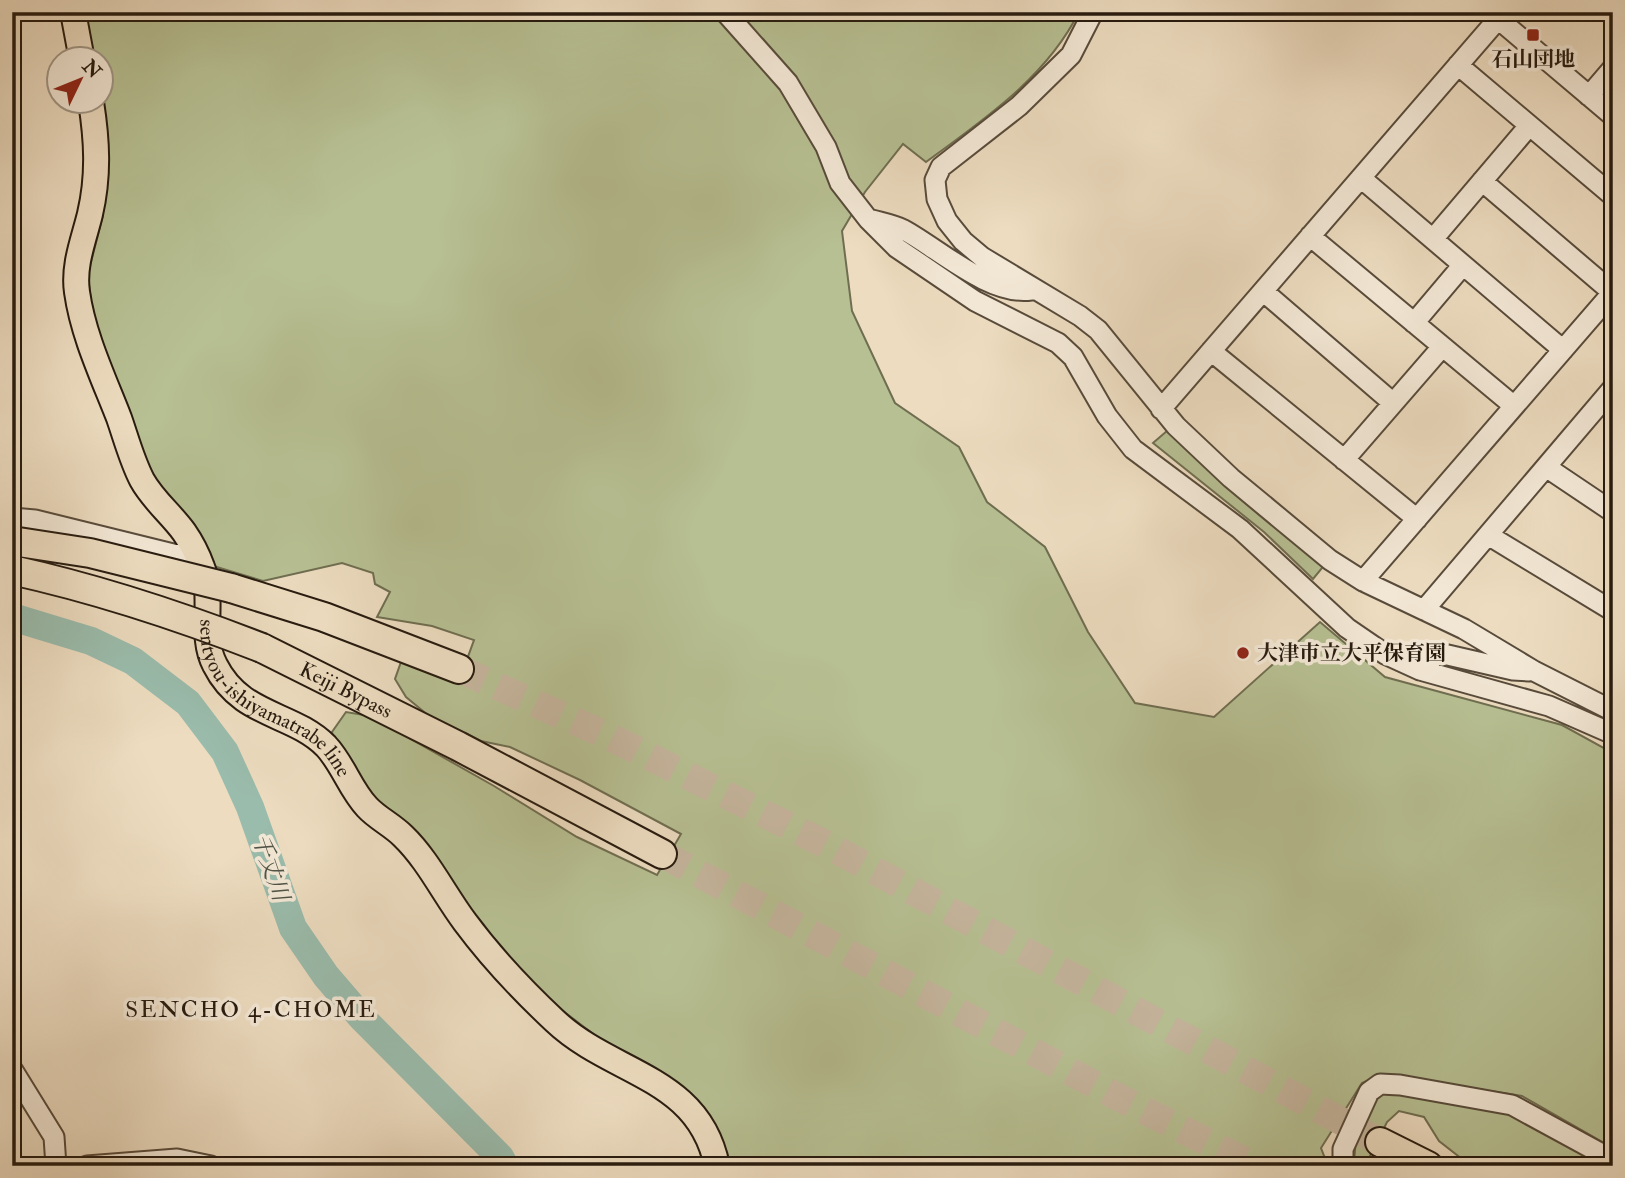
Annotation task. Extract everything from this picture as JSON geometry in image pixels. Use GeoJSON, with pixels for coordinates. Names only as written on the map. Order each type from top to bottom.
{"type":"FeatureCollection","features":[{"type":"Feature","properties":{"kind":"highway"},"geometry":{"type":"LineString","coordinates":[[12,541],[90,553],[231,588],[324,617],[458,668]]}},
{"type":"Feature","properties":{"kind":"highway","name":"Keiji Bypass"},"geometry":{"type":"LineString","coordinates":[[12,570],[61,580],[184,618],[262,648],[458,746],[662,854]]}},
{"type":"Feature","properties":{"kind":"highway"},"geometry":{"type":"LineString","coordinates":[[1380,1142],[1428,1166]]}},
{"type":"Feature","properties":{"kind":"main road"},"geometry":{"type":"LineString","coordinates":[[73,12],[79,46]]}},
{"type":"Feature","properties":{"kind":"main road","name":"sentyou-ishiyamatrabe line"},"geometry":{"type":"LineString","coordinates":[[93,116],[98,168],[78,258],[76,288],[82,321],[141,479],[159,505],[184,531],[204,571],[207,645],[215,666],[230,687],[248,704],[311,734],[326,746],[368,808],[403,835],[421,857],[482,944],[573,1037],[676,1095],[703,1124],[709,1135],[717,1166]]}},
{"type":"Feature","properties":{"kind":"street"},"geometry":{"type":"LineString","coordinates":[[725,12],[788,83],[826,147],[840,183],[868,219],[897,248],[975,301],[1058,343],[1073,357],[1107,416],[1133,449],[1240,529],[1347,628],[1384,654],[1420,670],[1549,706],[1613,734]]}},
{"type":"Feature","properties":{"kind":"street"},"geometry":{"type":"LineString","coordinates":[[1093,12],[1071,55],[1019,106],[941,167],[935,180],[937,199],[947,221],[963,241],[982,257],[1080,316],[1098,330],[1161,409],[1231,478],[1330,560],[1363,581],[1464,629],[1534,671],[1611,707]]}},
{"type":"Feature","properties":{"kind":"street"},"geometry":{"type":"LineString","coordinates":[[1161,409],[1458,65],[1494,15],[1613,116]]}},
{"type":"Feature","properties":{"kind":"street"},"geometry":{"type":"LineString","coordinates":[[1458,65],[1613,196]]}},
{"type":"Feature","properties":{"kind":"street"},"geometry":{"type":"LineString","coordinates":[[1589,96],[1613,68]]}},
{"type":"Feature","properties":{"kind":"street"},"geometry":{"type":"LineString","coordinates":[[1433,239],[1530,126]]}},
{"type":"Feature","properties":{"kind":"street"},"geometry":{"type":"LineString","coordinates":[[1361,178],[1563,350]]}},
{"type":"Feature","properties":{"kind":"street"},"geometry":{"type":"LineString","coordinates":[[1363,581],[1613,292],[1482,181]]}},
{"type":"Feature","properties":{"kind":"street"},"geometry":{"type":"LineString","coordinates":[[868,219],[903,230],[966,270],[998,285],[1020,292],[1036,289]]}},
{"type":"Feature","properties":{"kind":"street"},"geometry":{"type":"LineString","coordinates":[[1310,236],[1514,406]]}},
{"type":"Feature","properties":{"kind":"street"},"geometry":{"type":"LineString","coordinates":[[1414,323],[1463,265]]}},
{"type":"Feature","properties":{"kind":"street"},"geometry":{"type":"LineString","coordinates":[[1263,291],[1393,403]]}},
{"type":"Feature","properties":{"kind":"street"},"geometry":{"type":"LineString","coordinates":[[1345,460],[1442,347]]}},
{"type":"Feature","properties":{"kind":"street"},"geometry":{"type":"LineString","coordinates":[[1211,351],[1417,519]]}},
{"type":"Feature","properties":{"kind":"street"},"geometry":{"type":"LineString","coordinates":[[1424,610],[1546,467],[1609,402]]}},
{"type":"Feature","properties":{"kind":"street"},"geometry":{"type":"LineString","coordinates":[[1546,467],[1613,512]]}},
{"type":"Feature","properties":{"kind":"street"},"geometry":{"type":"LineString","coordinates":[[12,518],[35,520],[177,555],[195,552]]}},
{"type":"Feature","properties":{"kind":"street"},"geometry":{"type":"LineString","coordinates":[[1488,535],[1613,611]]}},
{"type":"Feature","properties":{"kind":"street"},"geometry":{"type":"LineString","coordinates":[[1420,670],[1439,653],[1513,670],[1534,671]]}},
{"type":"Feature","properties":{"kind":"street"},"geometry":{"type":"LineString","coordinates":[[15,1075],[54,1137],[56,1166]]}},
{"type":"Feature","properties":{"kind":"street"},"geometry":{"type":"LineString","coordinates":[[1346,1166],[1343,1149],[1369,1092],[1380,1084],[1400,1085],[1512,1105],[1613,1160]]}},
{"type":"Feature","properties":{"kind":"street"},"geometry":{"type":"LineString","coordinates":[[87,1166],[177,1159],[211,1166]]}},
{"type":"Feature","properties":{"kind":"green space"},"geometry":{"type":"Polygon","coordinates":[[[81,12],[1079,12],[1065,36],[1031,77],[969,130],[926,162],[903,144],[865,192],[842,231],[852,311],[895,403],[959,447],[987,502],[1045,547],[1088,632],[1135,703],[1214,717],[1320,622],[1385,677],[1562,725],[1613,753],[1613,1148],[1522,1096],[1382,1074],[1362,1083],[1321,1148],[1328,1166],[727,1166],[716,1128],[554,1004],[503,952],[380,809],[334,744],[332,732],[346,712],[370,716],[494,786],[577,837],[657,875],[681,834],[580,780],[510,747],[481,741],[429,716],[406,697],[395,679],[401,662],[427,667],[458,684],[474,640],[432,626],[377,617],[390,592],[375,584],[373,573],[342,563],[263,581],[210,565],[157,484],[134,435],[94,329],[88,274],[103,215],[103,116],[116,116],[116,46],[87,46],[81,12]]]}},
{"type":"Feature","properties":{"kind":"green space"},"geometry":{"type":"Polygon","coordinates":[[[1168,430],[1224,483],[1327,562],[1313,579],[1264,532],[1153,443],[1168,430]]]}},
{"type":"Feature","properties":{"kind":"green space"},"geometry":{"type":"Polygon","coordinates":[[[1422,1092],[1514,1111],[1613,1166],[1471,1166],[1439,1141],[1424,1117],[1399,1111],[1387,1122],[1369,1158],[1378,1155],[1399,1166],[1356,1166],[1356,1138],[1379,1093],[1422,1092]]]}},
{"type":"Feature","properties":{"kind":"waterway","name":"千丈川"},"geometry":{"type":"LineString","coordinates":[[12,617],[91,641],[133,661],[188,703],[225,752],[250,807],[293,928],[326,976],[363,1019],[500,1157],[505,1166]]}},
{"type":"Feature","properties":{"kind":"tunnel"},"geometry":{"type":"LineString","coordinates":[[459,669],[610,737],[827,845],[1380,1142]]}},
{"type":"Feature","properties":{"kind":"tunnel"},"geometry":{"type":"LineString","coordinates":[[662,854],[1116,1096],[1255,1166]]}},
{"type":"Feature","properties":{"kind":"place","name":"石山団地"},"geometry":{"type":"Point","coordinates":[1533,35]}},
{"type":"Feature","properties":{"kind":"place","name":"大津市立大平保育園"},"geometry":{"type":"Point","coordinates":[1243,653]}},
{"type":"Feature","properties":{"kind":"district","name":"SENCHO 4-CHOME"},"geometry":{"type":"Point","coordinates":[251,1009]}}]}
